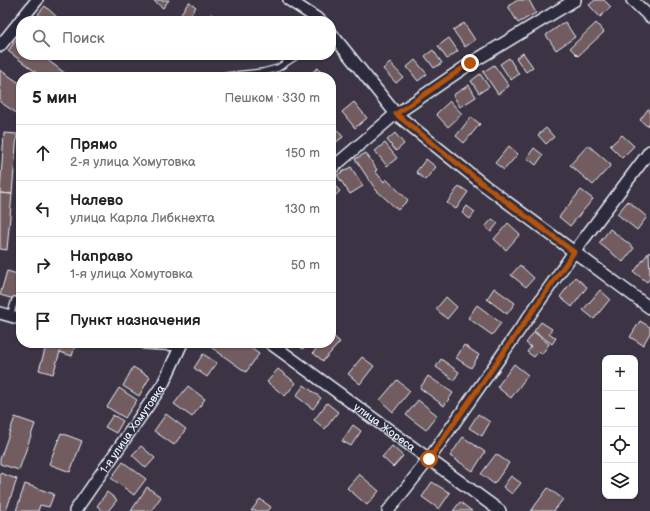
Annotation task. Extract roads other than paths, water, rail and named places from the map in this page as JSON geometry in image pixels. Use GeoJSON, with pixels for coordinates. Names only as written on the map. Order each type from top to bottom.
{"type":"FeatureCollection","features":[{"type":"Feature","properties":{"kind":"street"},"geometry":{"type":"LineString","coordinates":[[24,16],[37,0]]}},
{"type":"Feature","properties":{"kind":"street"},"geometry":{"type":"LineString","coordinates":[[290,0],[314,16]]}},
{"type":"Feature","properties":{"kind":"street"},"geometry":{"type":"LineString","coordinates":[[336,165],[396,114],[470,63],[575,0]]}},
{"type":"Feature","properties":{"kind":"street"},"geometry":{"type":"LineString","coordinates":[[632,0],[650,17]]}},
{"type":"Feature","properties":{"kind":"street"},"geometry":{"type":"LineString","coordinates":[[0,46],[16,26]]}},
{"type":"Feature","properties":{"kind":"street"},"geometry":{"type":"LineString","coordinates":[[336,39],[396,114],[484,185],[650,308]]}},
{"type":"Feature","properties":{"kind":"street"},"geometry":{"type":"LineString","coordinates":[[388,511],[429,459],[574,252],[650,151]]}},
{"type":"Feature","properties":{"kind":"street"},"geometry":{"type":"LineString","coordinates":[[5,314],[16,317]]}},
{"type":"Feature","properties":{"kind":"street","name":"1-я улица Хомутовка"},"geometry":{"type":"LineString","coordinates":[[75,511],[163,384],[179,348]]}},
{"type":"Feature","properties":{"kind":"street","name":"улица Жореса"},"geometry":{"type":"LineString","coordinates":[[277,348],[500,511]]}},
{"type":"Feature","properties":{"kind":"lane"},"geometry":{"type":"LineString","coordinates":[[263,72],[278,68],[290,60]]}},
{"type":"Feature","properties":{"kind":"lane"},"geometry":{"type":"LineString","coordinates":[[5,314],[15,300]]}}]}
